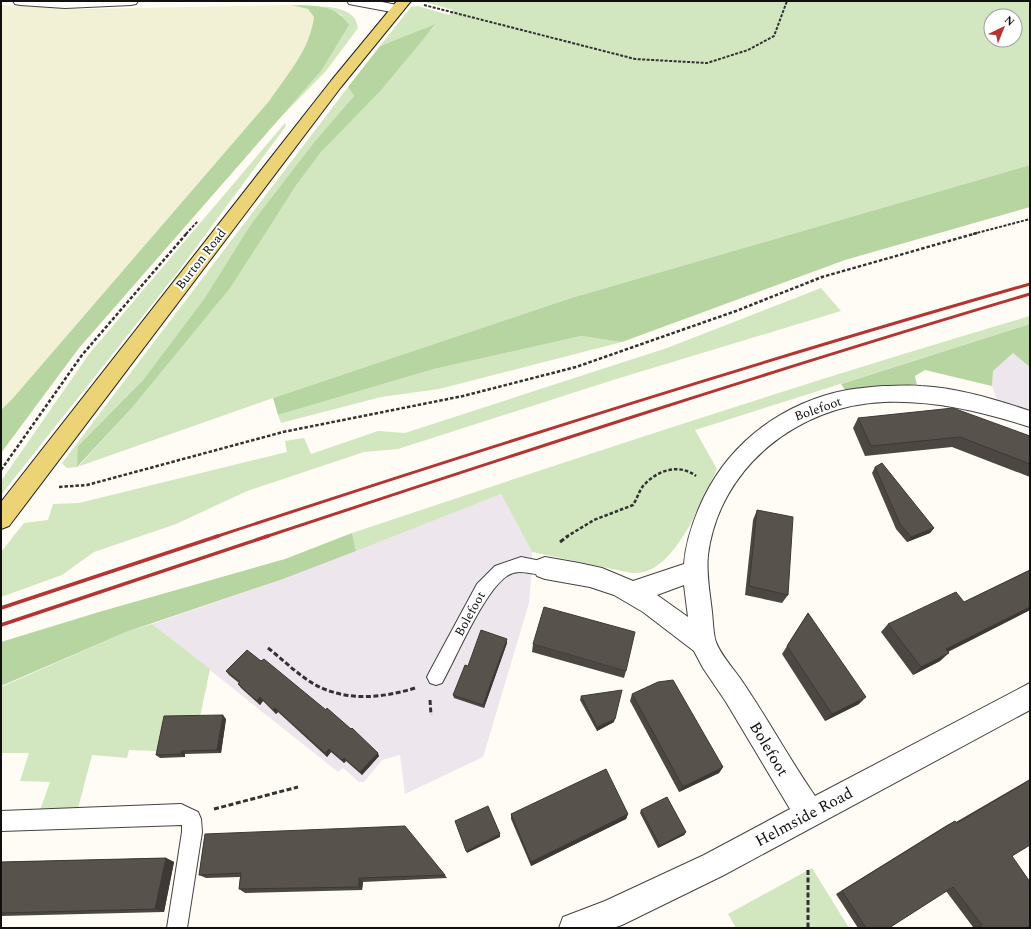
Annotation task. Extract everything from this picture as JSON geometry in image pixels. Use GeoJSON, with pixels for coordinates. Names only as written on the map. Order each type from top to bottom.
{"type":"FeatureCollection","features":[{"type":"Feature","properties":{"kind":"main road","name":"Burton Road"},"geometry":{"type":"LineString","coordinates":[[1,519],[336,84],[400,5]]}},
{"type":"Feature","properties":{"kind":"street"},"geometry":{"type":"LineString","coordinates":[[20,1],[65,4],[131,1]]}},
{"type":"Feature","properties":{"kind":"street"},"geometry":{"type":"LineString","coordinates":[[354,1],[400,5]]}},
{"type":"Feature","properties":{"kind":"street","name":"Bolefoot"},"geometry":{"type":"LineString","coordinates":[[704,643],[694,571],[698,545],[714,500],[727,475],[762,438],[783,422],[806,410],[831,403],[863,396],[891,393],[923,393],[963,399],[1005,409],[1030,419]]}},
{"type":"Feature","properties":{"kind":"street","name":"Bolefoot"},"geometry":{"type":"LineString","coordinates":[[545,568],[575,572],[605,581],[633,592],[704,643],[810,814]]}},
{"type":"Feature","properties":{"kind":"street"},"geometry":{"type":"LineString","coordinates":[[633,592],[694,571]]}},
{"type":"Feature","properties":{"kind":"street","name":"Helmside Road"},"geometry":{"type":"LineString","coordinates":[[574,928],[611,914],[714,865],[1030,696]]}},
{"type":"Feature","properties":{"kind":"lane","name":"Bolefoot"},"geometry":{"type":"LineString","coordinates":[[436,677],[483,589],[496,576],[501,572],[521,564],[545,568]]}},
{"type":"Feature","properties":{"kind":"lane"},"geometry":{"type":"LineString","coordinates":[[1,821],[181,814],[191,819],[192,832],[177,928]]}},
{"type":"Feature","properties":{"kind":"path"},"geometry":{"type":"LineString","coordinates":[[420,4],[635,59],[707,63],[748,50],[774,36],[786,1]]}},
{"type":"Feature","properties":{"kind":"path"},"geometry":{"type":"LineString","coordinates":[[1,470],[82,355],[203,216]]}},
{"type":"Feature","properties":{"kind":"path"},"geometry":{"type":"LineString","coordinates":[[31,482],[57,487],[87,485],[283,432],[463,396],[569,369],[729,313],[822,277],[1030,219]]}},
{"type":"Feature","properties":{"kind":"path"},"geometry":{"type":"LineString","coordinates":[[555,546],[573,532],[597,518],[633,505],[644,484],[662,471],[678,468],[694,474],[697,477]]}},
{"type":"Feature","properties":{"kind":"path"},"geometry":{"type":"LineString","coordinates":[[268,648],[313,684],[339,694],[372,698],[415,689],[436,677]]}},
{"type":"Feature","properties":{"kind":"path"},"geometry":{"type":"LineString","coordinates":[[210,810],[298,787]]}},
{"type":"Feature","properties":{"kind":"path"},"geometry":{"type":"LineString","coordinates":[[808,870],[808,928]]}},
{"type":"Feature","properties":{"kind":"shaded area"},"geometry":{"type":"Polygon","coordinates":[[[1030,347],[1030,412],[997,400],[992,386],[993,371],[1013,352],[1030,347]]]}},
{"type":"Feature","properties":{"kind":"shaded area"},"geometry":{"type":"Polygon","coordinates":[[[501,494],[532,552],[531,578],[529,603],[483,757],[405,794],[400,755],[382,760],[364,782],[359,782],[343,768],[338,772],[152,624],[283,579],[501,494]]]}},
{"type":"Feature","properties":{"kind":"green space"},"geometry":{"type":"Polygon","coordinates":[[[422,1],[1030,1],[1030,165],[571,298],[273,398],[78,466],[130,410],[321,152],[436,25],[380,46],[411,7],[418,6],[449,15],[453,10],[422,1]]]}},
{"type":"Feature","properties":{"kind":"green space"},"geometry":{"type":"Polygon","coordinates":[[[1,5],[81,9],[291,5],[308,9],[314,17],[312,32],[295,65],[270,100],[14,397],[1,410],[1,5]]]}},
{"type":"Feature","properties":{"kind":"green space"},"geometry":{"type":"Polygon","coordinates":[[[291,5],[316,6],[330,9],[343,18],[349,25],[321,71],[79,348],[1,453],[1,410],[14,397],[270,100],[297,61],[308,40],[314,17],[308,9],[291,5]]]}},
{"type":"Feature","properties":{"kind":"green space"},"geometry":{"type":"Polygon","coordinates":[[[322,6],[339,9],[350,14],[354,17],[358,28],[326,71],[278,120],[321,71],[342,15],[322,6]]]}},
{"type":"Feature","properties":{"kind":"green space"},"geometry":{"type":"Polygon","coordinates":[[[436,24],[381,90],[321,152],[295,187],[230,288],[130,410],[77,467],[78,446],[143,380],[204,299],[251,224],[313,144],[354,96],[348,87],[380,46],[436,24]]]}},
{"type":"Feature","properties":{"kind":"green space"},"geometry":{"type":"Polygon","coordinates":[[[348,87],[354,96],[251,224],[204,299],[143,380],[78,446],[78,467],[67,468],[62,463],[348,87]]]}},
{"type":"Feature","properties":{"kind":"green space"},"geometry":{"type":"Polygon","coordinates":[[[285,123],[286,126],[180,269],[1,495],[1,481],[89,354],[285,123]]]}},
{"type":"Feature","properties":{"kind":"green space"},"geometry":{"type":"Polygon","coordinates":[[[1030,165],[1030,207],[845,260],[622,342],[581,336],[434,369],[278,415],[273,398],[571,298],[1030,165]]]}},
{"type":"Feature","properties":{"kind":"green space"},"geometry":{"type":"Polygon","coordinates":[[[821,288],[841,311],[613,380],[398,449],[364,452],[247,491],[176,524],[94,552],[62,575],[1,597],[1,552],[24,523],[48,520],[53,504],[79,503],[287,452],[285,441],[304,438],[311,454],[378,431],[405,433],[667,348],[821,288]]]}},
{"type":"Feature","properties":{"kind":"green space"},"geometry":{"type":"Polygon","coordinates":[[[1030,316],[1030,324],[695,430],[717,469],[689,527],[680,541],[670,554],[659,564],[647,571],[632,573],[532,552],[501,494],[356,551],[352,533],[775,394],[1030,316]]]}},
{"type":"Feature","properties":{"kind":"green space"},"geometry":{"type":"Polygon","coordinates":[[[1030,324],[1030,367],[1013,353],[993,371],[992,386],[925,370],[915,376],[917,386],[886,385],[846,391],[841,384],[1030,324]]]}},
{"type":"Feature","properties":{"kind":"green space"},"geometry":{"type":"Polygon","coordinates":[[[581,336],[622,342],[439,389],[381,397],[281,423],[278,415],[434,369],[581,336]]]}},
{"type":"Feature","properties":{"kind":"green space"},"geometry":{"type":"Polygon","coordinates":[[[352,533],[356,551],[283,579],[126,632],[1,686],[1,642],[99,612],[285,559],[352,533]]]}},
{"type":"Feature","properties":{"kind":"green space"},"geometry":{"type":"Polygon","coordinates":[[[152,624],[210,669],[200,717],[158,751],[129,750],[127,758],[92,755],[77,812],[39,813],[50,782],[20,781],[29,753],[1,753],[1,687],[126,632],[152,624]]]}},
{"type":"Feature","properties":{"kind":"green space"},"geometry":{"type":"Polygon","coordinates":[[[812,868],[849,928],[736,928],[728,914],[812,868]]]}},
{"type":"Feature","properties":{"kind":"building"},"geometry":{"type":"Polygon","coordinates":[[[953,408],[1030,436],[1030,464],[960,437],[871,446],[858,418],[953,408]]]}},
{"type":"Feature","properties":{"kind":"building"},"geometry":{"type":"Polygon","coordinates":[[[882,463],[934,528],[911,537],[900,524],[875,467],[882,463]]]}},
{"type":"Feature","properties":{"kind":"building"},"geometry":{"type":"Polygon","coordinates":[[[757,510],[793,517],[788,595],[749,586],[757,510]]]}},
{"type":"Feature","properties":{"kind":"building"},"geometry":{"type":"Polygon","coordinates":[[[1030,570],[1030,607],[946,649],[949,653],[921,667],[888,624],[956,592],[964,602],[1030,570]]]}},
{"type":"Feature","properties":{"kind":"building"},"geometry":{"type":"Polygon","coordinates":[[[544,607],[635,632],[626,671],[533,644],[544,607]]]}},
{"type":"Feature","properties":{"kind":"building"},"geometry":{"type":"Polygon","coordinates":[[[808,613],[866,697],[832,714],[787,646],[808,613]]]}},
{"type":"Feature","properties":{"kind":"building"},"geometry":{"type":"Polygon","coordinates":[[[481,630],[507,639],[483,705],[453,695],[465,665],[468,666],[481,630]]]}},
{"type":"Feature","properties":{"kind":"building"},"geometry":{"type":"Polygon","coordinates":[[[247,650],[261,661],[264,659],[326,710],[327,708],[351,729],[352,728],[378,753],[360,772],[344,758],[342,760],[329,749],[325,753],[275,708],[273,710],[260,697],[257,701],[238,684],[240,682],[226,671],[247,650]]]}},
{"type":"Feature","properties":{"kind":"building"},"geometry":{"type":"Polygon","coordinates":[[[673,680],[723,767],[683,787],[632,694],[658,682],[673,680]]]}},
{"type":"Feature","properties":{"kind":"building"},"geometry":{"type":"Polygon","coordinates":[[[622,690],[615,719],[597,727],[581,696],[622,690]]]}},
{"type":"Feature","properties":{"kind":"building"},"geometry":{"type":"Polygon","coordinates":[[[223,715],[217,750],[182,751],[181,754],[156,755],[164,716],[223,715]]]}},
{"type":"Feature","properties":{"kind":"building"},"geometry":{"type":"Polygon","coordinates":[[[606,769],[628,814],[531,862],[511,814],[606,769]]]}},
{"type":"Feature","properties":{"kind":"building"},"geometry":{"type":"Polygon","coordinates":[[[1030,780],[1030,845],[1012,856],[1030,882],[1030,926],[1026,928],[978,928],[982,925],[953,887],[889,928],[866,928],[842,891],[955,821],[957,823],[1030,780]]]}},
{"type":"Feature","properties":{"kind":"building"},"geometry":{"type":"Polygon","coordinates":[[[667,797],[686,832],[660,846],[641,810],[667,797]]]}},
{"type":"Feature","properties":{"kind":"building"},"geometry":{"type":"Polygon","coordinates":[[[488,806],[500,834],[466,851],[455,821],[488,806]]]}},
{"type":"Feature","properties":{"kind":"building"},"geometry":{"type":"Polygon","coordinates":[[[405,826],[445,875],[359,878],[359,887],[239,889],[241,873],[199,875],[205,834],[405,826]]]}},
{"type":"Feature","properties":{"kind":"building"},"geometry":{"type":"Polygon","coordinates":[[[166,858],[155,909],[1,913],[1,862],[166,858]]]}},
{"type":"Feature","properties":{"kind":"railway"},"geometry":{"type":"LineString","coordinates":[[215,537],[621,406],[1030,284]]}},
{"type":"Feature","properties":{"kind":"railway"},"geometry":{"type":"LineString","coordinates":[[265,537],[646,412],[1030,294]]}},
{"type":"Feature","properties":{"kind":"railway"},"geometry":{"type":"LineString","coordinates":[[1,608],[218,536]]}},
{"type":"Feature","properties":{"kind":"railway"},"geometry":{"type":"LineString","coordinates":[[1,625],[265,537]]}}]}
